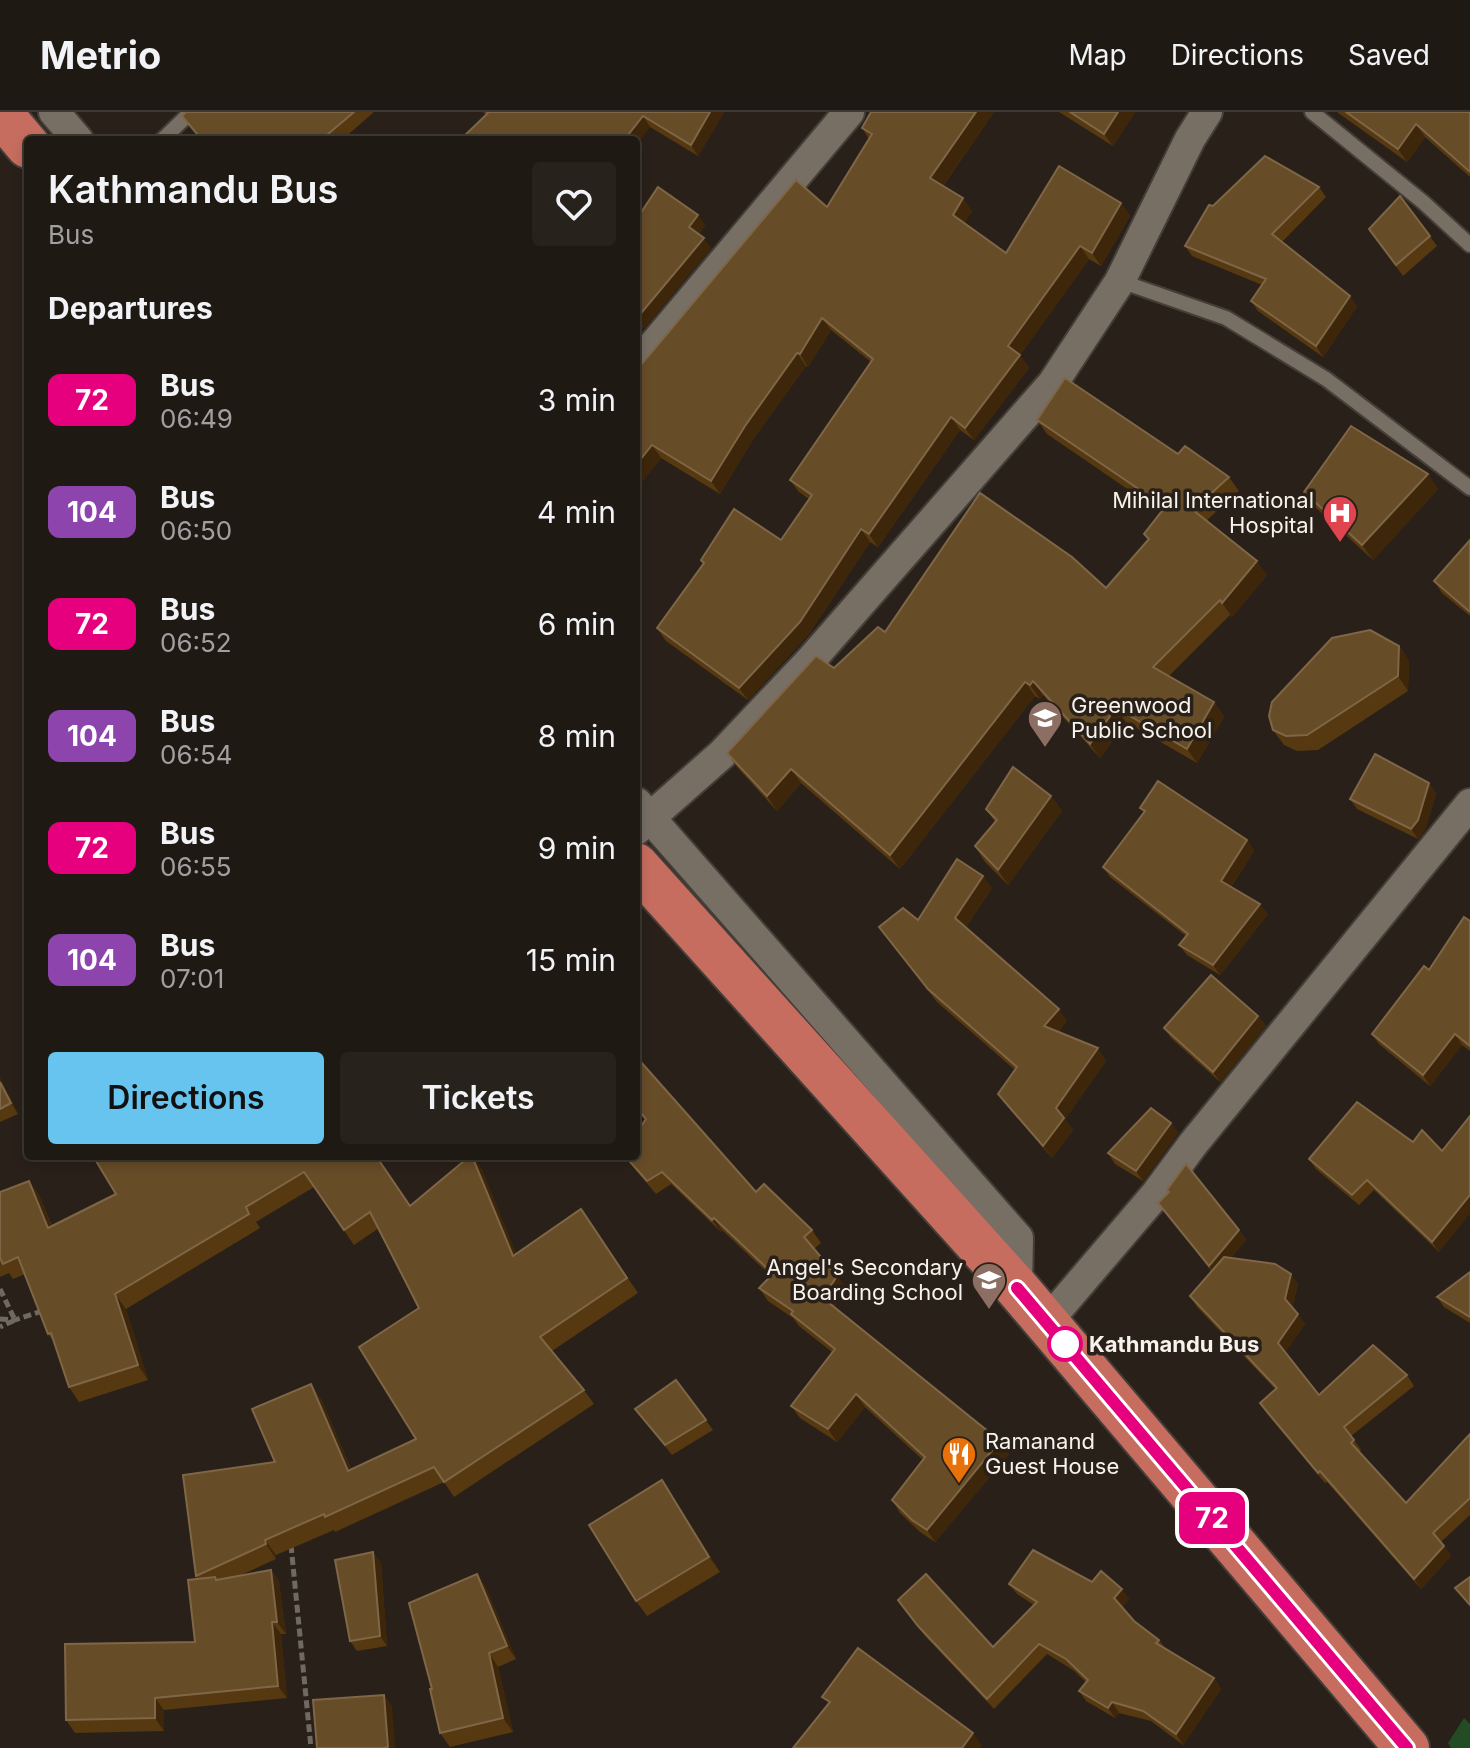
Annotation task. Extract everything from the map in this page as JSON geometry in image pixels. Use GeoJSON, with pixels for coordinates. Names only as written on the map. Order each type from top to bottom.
{"type":"FeatureCollection","features":[{"type":"Feature","properties":{"kind":"highway"},"geometry":{"type":"LineString","coordinates":[[0,113],[24,141]]}},
{"type":"Feature","properties":{"kind":"highway"},"geometry":{"type":"LineString","coordinates":[[640,869],[1017,1288],[1407,1748]]}},
{"type":"Feature","properties":{"kind":"street"},"geometry":{"type":"LineString","coordinates":[[54,112],[75,136]]}},
{"type":"Feature","properties":{"kind":"street"},"geometry":{"type":"LineString","coordinates":[[640,361],[849,112]]}},
{"type":"Feature","properties":{"kind":"street"},"geometry":{"type":"LineString","coordinates":[[1017,1288],[1018,1238],[640,816],[722,754],[810,661],[1053,383],[1120,281],[1190,139],[1207,112]]}},
{"type":"Feature","properties":{"kind":"street"},"geometry":{"type":"LineString","coordinates":[[1046,1323],[1156,1194],[1201,1134],[1470,804]]}},
{"type":"Feature","properties":{"kind":"lane"},"geometry":{"type":"LineString","coordinates":[[166,136],[191,112]]}},
{"type":"Feature","properties":{"kind":"lane"},"geometry":{"type":"LineString","coordinates":[[1312,112],[1423,202],[1470,245]]}},
{"type":"Feature","properties":{"kind":"lane"},"geometry":{"type":"LineString","coordinates":[[1120,281],[1226,318],[1326,379],[1470,488]]}},
{"type":"Feature","properties":{"kind":"path"},"geometry":{"type":"LineString","coordinates":[[0,1289],[15,1320]]}},
{"type":"Feature","properties":{"kind":"path"},"geometry":{"type":"LineString","coordinates":[[0,1327],[58,1305]]}},
{"type":"Feature","properties":{"kind":"path"},"geometry":{"type":"LineString","coordinates":[[0,1319],[15,1320]]}},
{"type":"Feature","properties":{"kind":"path"},"geometry":{"type":"LineString","coordinates":[[290,1544],[311,1748]]}},
{"type":"Feature","properties":{"kind":"green space"},"geometry":{"type":"Polygon","coordinates":[[[1464,1718],[1470,1724],[1470,1748],[1451,1748],[1448,1743],[1464,1718]]]}},
{"type":"Feature","properties":{"kind":"building"},"geometry":{"type":"Polygon","coordinates":[[[186,112],[354,112],[326,136],[199,136],[182,116],[186,112]]]}},
{"type":"Feature","properties":{"kind":"building"},"geometry":{"type":"Polygon","coordinates":[[[710,112],[691,145],[643,116],[627,136],[464,136],[488,113],[710,112]]]}},
{"type":"Feature","properties":{"kind":"building"},"geometry":{"type":"Polygon","coordinates":[[[871,112],[976,112],[930,178],[963,198],[953,215],[1006,253],[1059,166],[1121,203],[1092,253],[1080,246],[1008,346],[1020,355],[965,428],[951,417],[869,534],[861,529],[800,622],[739,688],[657,628],[704,563],[701,560],[734,509],[781,540],[812,495],[790,480],[873,359],[822,318],[800,354],[797,353],[745,426],[711,481],[652,445],[640,460],[640,365],[796,180],[827,207],[872,134],[862,128],[871,112]]]}},
{"type":"Feature","properties":{"kind":"building"},"geometry":{"type":"Polygon","coordinates":[[[1070,112],[1118,112],[1104,134],[1070,112]]]}},
{"type":"Feature","properties":{"kind":"building"},"geometry":{"type":"Polygon","coordinates":[[[1346,112],[1470,112],[1470,172],[1416,124],[1398,149],[1346,112]]]}},
{"type":"Feature","properties":{"kind":"building"},"geometry":{"type":"Polygon","coordinates":[[[1265,156],[1319,187],[1272,234],[1350,296],[1316,346],[1251,301],[1266,279],[1185,246],[1209,205],[1213,206],[1265,156]]]}},
{"type":"Feature","properties":{"kind":"building"},"geometry":{"type":"Polygon","coordinates":[[[658,187],[698,215],[689,227],[704,238],[640,314],[640,214],[658,187]]]}},
{"type":"Feature","properties":{"kind":"building"},"geometry":{"type":"Polygon","coordinates":[[[1400,196],[1430,236],[1396,265],[1369,229],[1400,196]]]}},
{"type":"Feature","properties":{"kind":"building"},"geometry":{"type":"Polygon","coordinates":[[[1065,378],[1178,454],[1185,446],[1229,477],[1193,510],[1257,561],[1222,603],[1220,600],[1153,667],[1214,702],[1187,749],[1116,708],[1090,744],[1033,681],[1030,685],[1025,682],[890,855],[791,769],[767,796],[727,753],[816,656],[834,668],[878,627],[885,632],[980,493],[1072,557],[1106,588],[1149,539],[1144,534],[1165,507],[1037,420],[1065,378]]]}},
{"type":"Feature","properties":{"kind":"building"},"geometry":{"type":"Polygon","coordinates":[[[1351,426],[1428,474],[1362,545],[1304,492],[1351,426]]]}},
{"type":"Feature","properties":{"kind":"building"},"geometry":{"type":"Polygon","coordinates":[[[1470,540],[1470,612],[1434,581],[1470,540]]]}},
{"type":"Feature","properties":{"kind":"building"},"geometry":{"type":"Polygon","coordinates":[[[1370,630],[1399,646],[1398,676],[1307,735],[1286,736],[1273,730],[1269,716],[1272,702],[1332,638],[1370,630]]]}},
{"type":"Feature","properties":{"kind":"building"},"geometry":{"type":"Polygon","coordinates":[[[1375,754],[1429,783],[1418,820],[1411,829],[1350,799],[1375,754]]]}},
{"type":"Feature","properties":{"kind":"building"},"geometry":{"type":"Polygon","coordinates":[[[1013,767],[1051,796],[998,870],[975,846],[997,820],[986,809],[1013,767]]]}},
{"type":"Feature","properties":{"kind":"building"},"geometry":{"type":"Polygon","coordinates":[[[1158,781],[1247,840],[1221,881],[1260,904],[1213,965],[1179,945],[1188,934],[1103,867],[1145,811],[1140,808],[1158,781]]]}},
{"type":"Feature","properties":{"kind":"building"},"geometry":{"type":"Polygon","coordinates":[[[957,859],[983,876],[955,918],[1059,1009],[1044,1026],[1098,1048],[1056,1108],[1064,1118],[1043,1146],[998,1094],[1017,1067],[928,989],[879,927],[903,908],[918,920],[957,859]]]}},
{"type":"Feature","properties":{"kind":"building"},"geometry":{"type":"Polygon","coordinates":[[[1464,917],[1470,921],[1470,1046],[1455,1034],[1423,1075],[1372,1034],[1424,966],[1429,970],[1464,917]]]}},
{"type":"Feature","properties":{"kind":"building"},"geometry":{"type":"Polygon","coordinates":[[[1211,975],[1258,1016],[1213,1072],[1164,1028],[1211,975]]]}},
{"type":"Feature","properties":{"kind":"building"},"geometry":{"type":"Polygon","coordinates":[[[641,1062],[756,1192],[764,1184],[812,1230],[804,1237],[837,1276],[823,1298],[1000,1441],[927,1530],[892,1500],[925,1457],[856,1394],[828,1429],[791,1406],[835,1349],[791,1314],[793,1311],[759,1288],[773,1274],[714,1218],[712,1220],[662,1172],[647,1181],[629,1160],[640,1160],[640,1127],[646,1119],[640,1112],[641,1062]]]}},
{"type":"Feature","properties":{"kind":"building"},"geometry":{"type":"Polygon","coordinates":[[[0,1082],[11,1103],[0,1109],[0,1082]]]}},
{"type":"Feature","properties":{"kind":"building"},"geometry":{"type":"Polygon","coordinates":[[[1357,1102],[1413,1142],[1422,1130],[1442,1151],[1470,1116],[1470,1195],[1432,1242],[1367,1180],[1352,1195],[1309,1159],[1357,1102]]]}},
{"type":"Feature","properties":{"kind":"building"},"geometry":{"type":"Polygon","coordinates":[[[1151,1108],[1171,1123],[1136,1171],[1108,1153],[1151,1108]]]}},
{"type":"Feature","properties":{"kind":"building"},"geometry":{"type":"Polygon","coordinates":[[[95,1160],[379,1160],[410,1206],[465,1160],[474,1160],[513,1256],[581,1209],[627,1278],[540,1337],[584,1390],[444,1482],[434,1467],[325,1517],[324,1514],[265,1540],[266,1544],[196,1576],[183,1475],[275,1462],[252,1409],[311,1384],[348,1471],[416,1439],[359,1347],[419,1308],[370,1212],[344,1230],[304,1172],[246,1207],[249,1214],[115,1294],[138,1365],[69,1387],[51,1333],[48,1334],[18,1257],[3,1264],[0,1258],[0,1192],[29,1181],[48,1228],[116,1194],[95,1160]]]}},
{"type":"Feature","properties":{"kind":"building"},"geometry":{"type":"Polygon","coordinates":[[[1186,1164],[1239,1230],[1209,1266],[1158,1203],[1169,1192],[1167,1190],[1186,1164]]]}},
{"type":"Feature","properties":{"kind":"building"},"geometry":{"type":"Polygon","coordinates":[[[1224,1257],[1275,1264],[1291,1274],[1285,1299],[1298,1314],[1278,1343],[1319,1395],[1373,1345],[1407,1375],[1344,1427],[1354,1440],[1351,1443],[1406,1503],[1470,1434],[1470,1498],[1433,1533],[1444,1546],[1414,1579],[1320,1471],[1318,1473],[1260,1403],[1277,1388],[1190,1296],[1224,1257]]]}},
{"type":"Feature","properties":{"kind":"building"},"geometry":{"type":"Polygon","coordinates":[[[1470,1272],[1470,1317],[1437,1297],[1470,1272]]]}},
{"type":"Feature","properties":{"kind":"building"},"geometry":{"type":"Polygon","coordinates":[[[676,1380],[706,1420],[665,1445],[635,1409],[676,1380]]]}},
{"type":"Feature","properties":{"kind":"building"},"geometry":{"type":"Polygon","coordinates":[[[662,1480],[709,1557],[636,1601],[589,1525],[662,1480]]]}},
{"type":"Feature","properties":{"kind":"building"},"geometry":{"type":"Polygon","coordinates":[[[1033,1550],[1092,1582],[1101,1571],[1122,1589],[1114,1598],[1134,1621],[1159,1640],[1156,1643],[1214,1678],[1176,1734],[1143,1711],[1112,1702],[1108,1708],[1079,1691],[1088,1680],[1066,1659],[1039,1644],[987,1699],[918,1626],[898,1600],[926,1574],[993,1647],[1037,1602],[1009,1584],[1033,1550]]]}},
{"type":"Feature","properties":{"kind":"building"},"geometry":{"type":"Polygon","coordinates":[[[373,1552],[380,1636],[350,1641],[335,1560],[373,1552]]]}},
{"type":"Feature","properties":{"kind":"building"},"geometry":{"type":"Polygon","coordinates":[[[271,1570],[277,1622],[272,1622],[278,1686],[155,1698],[155,1718],[66,1720],[65,1644],[195,1642],[188,1580],[215,1577],[216,1580],[271,1570]]]}},
{"type":"Feature","properties":{"kind":"building"},"geometry":{"type":"Polygon","coordinates":[[[477,1574],[507,1646],[489,1653],[503,1718],[440,1733],[432,1689],[409,1603],[477,1574]]]}},
{"type":"Feature","properties":{"kind":"building"},"geometry":{"type":"Polygon","coordinates":[[[1470,1577],[1470,1605],[1455,1588],[1470,1577]]]}},
{"type":"Feature","properties":{"kind":"building"},"geometry":{"type":"Polygon","coordinates":[[[858,1648],[973,1733],[962,1748],[793,1748],[830,1702],[822,1697],[858,1648]]]}},
{"type":"Feature","properties":{"kind":"building"},"geometry":{"type":"Polygon","coordinates":[[[384,1695],[388,1747],[317,1748],[313,1700],[384,1695]]]}},
{"type":"Feature","properties":{"kind":"bus line","name":"72"},"geometry":{"type":"LineString","coordinates":[[1017,1288],[1407,1748]]}},
{"type":"Feature","properties":{"kind":"place","name":"Mihilal International Hospital"},"geometry":{"type":"Point","coordinates":[1340,544]}},
{"type":"Feature","properties":{"kind":"place","name":"Greenwood Public School"},"geometry":{"type":"Point","coordinates":[1045,749]}},
{"type":"Feature","properties":{"kind":"place","name":"Angel's Secondary Boarding School"},"geometry":{"type":"Point","coordinates":[989,1311]}},
{"type":"Feature","properties":{"kind":"place","name":"Kathmandu Bus"},"geometry":{"type":"Point","coordinates":[1065,1344]}},
{"type":"Feature","properties":{"kind":"place","name":"Ramanand Guest House"},"geometry":{"type":"Point","coordinates":[959,1485]}}]}
